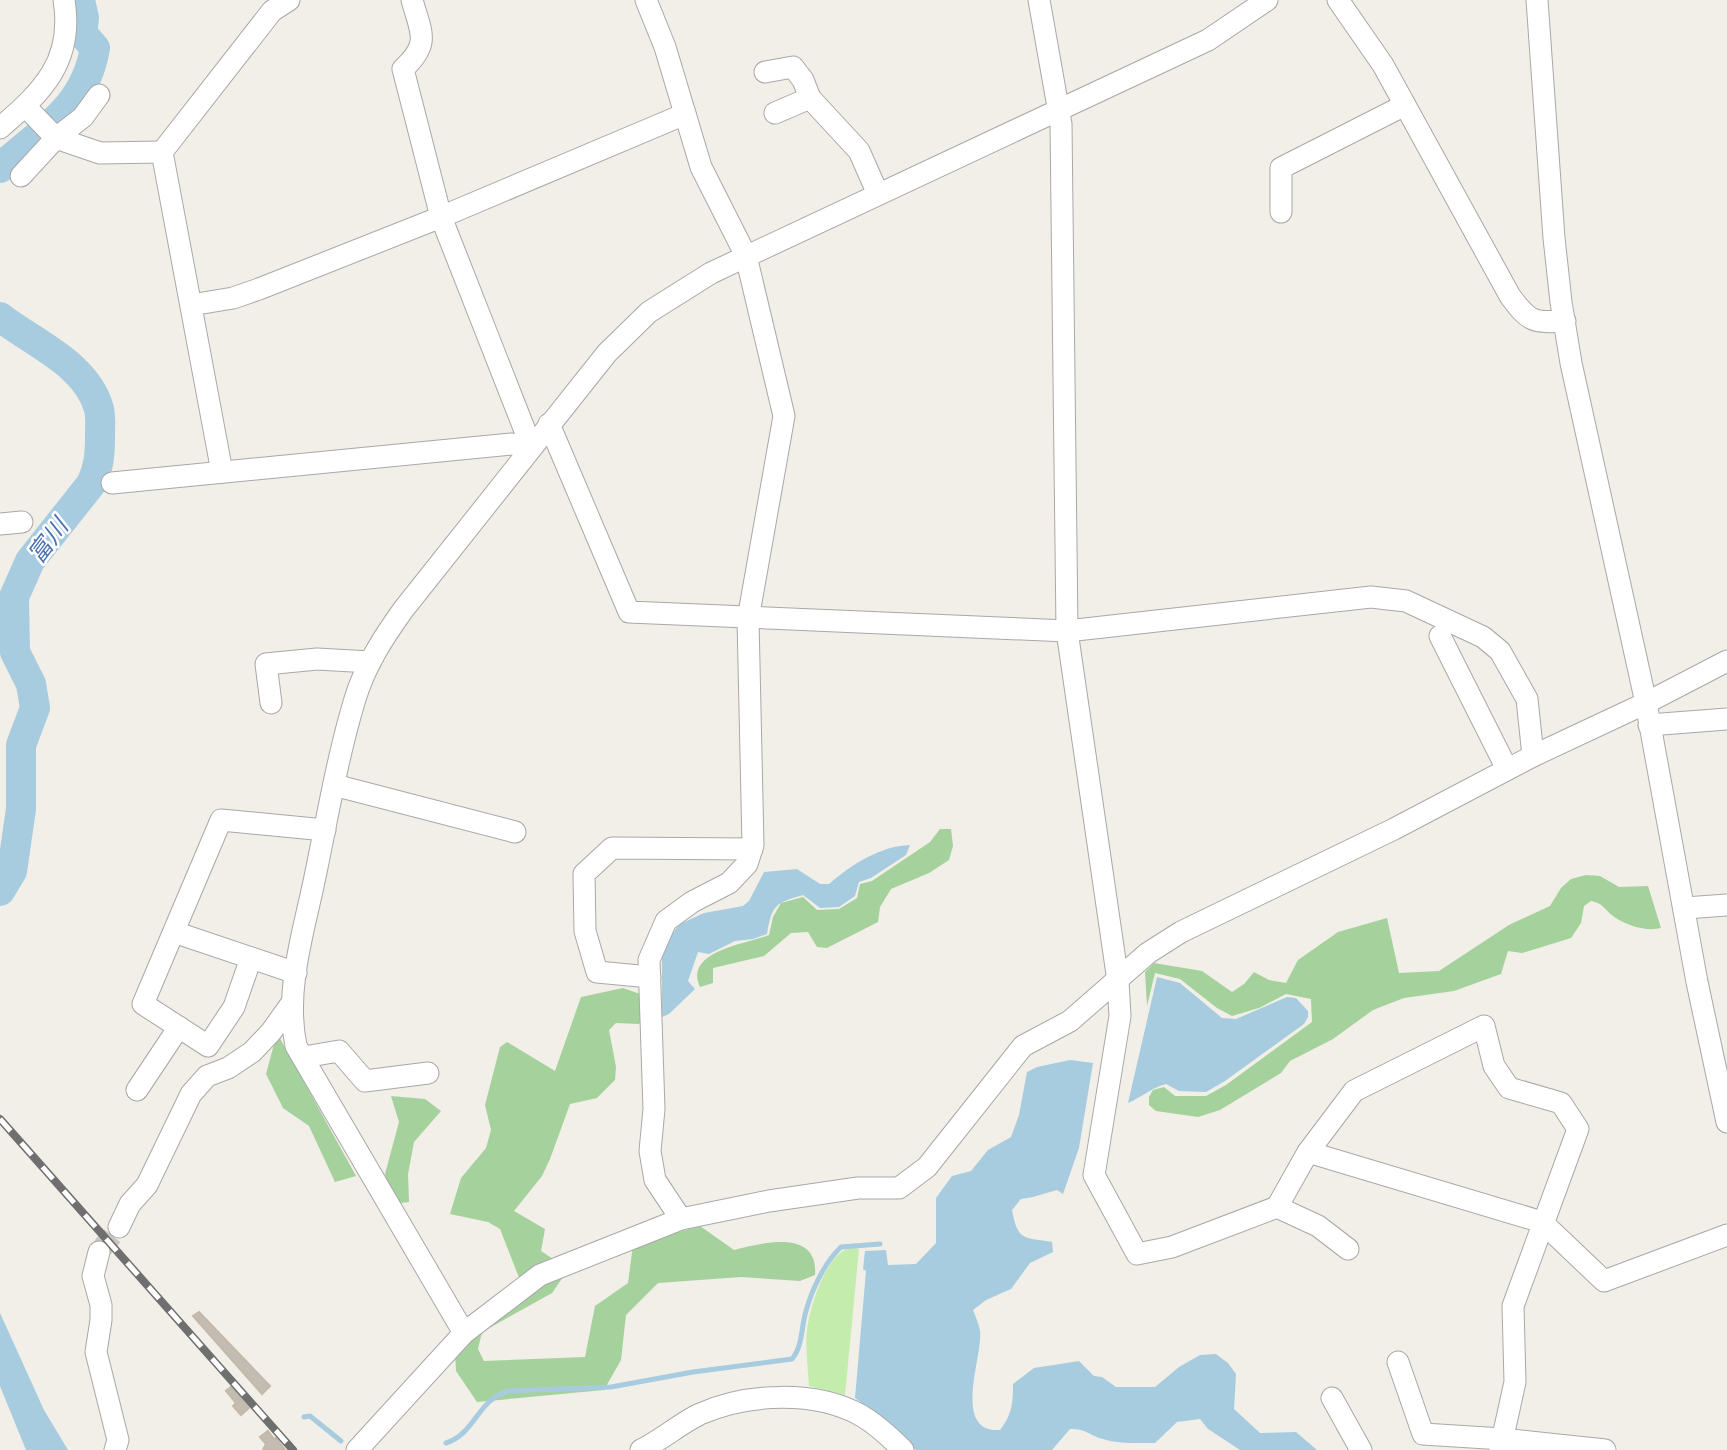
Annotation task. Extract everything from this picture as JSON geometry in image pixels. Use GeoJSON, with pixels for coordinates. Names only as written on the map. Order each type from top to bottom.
{"type":"FeatureCollection","features":[{"type":"Feature","properties":{"kind":"street"},"geometry":{"type":"LineString","coordinates":[[0,128],[27,108],[51,78],[61,57],[67,29],[64,0]]}},
{"type":"Feature","properties":{"kind":"street"},"geometry":{"type":"LineString","coordinates":[[222,472],[162,152],[272,11],[289,0]]}},
{"type":"Feature","properties":{"kind":"street"},"geometry":{"type":"LineString","coordinates":[[412,0],[423,38],[418,54],[403,69],[441,217],[531,446]]}},
{"type":"Feature","properties":{"kind":"street"},"geometry":{"type":"LineString","coordinates":[[646,0],[665,47],[701,167],[746,256],[784,416],[748,619],[751,849],[747,864],[729,883],[692,902],[666,921],[649,960],[654,1109],[650,1151],[655,1180],[681,1219]]}},
{"type":"Feature","properties":{"kind":"street"},"geometry":{"type":"LineString","coordinates":[[1040,0],[1061,124],[1067,631],[1118,981],[1120,1016],[1094,1175],[1137,1254],[1172,1247],[1277,1207],[1308,1152],[1354,1091],[1484,1026],[1494,1066],[1509,1087],[1561,1104],[1578,1129],[1513,1306],[1515,1382],[1501,1444]]}},
{"type":"Feature","properties":{"kind":"street"},"geometry":{"type":"LineString","coordinates":[[464,1333],[296,1046],[291,1023],[296,973],[334,785],[356,698],[383,638],[531,446],[607,353],[649,312],[711,273],[1208,40],[1267,0]]}},
{"type":"Feature","properties":{"kind":"street"},"geometry":{"type":"LineString","coordinates":[[1338,0],[1383,65],[1510,296],[1524,315],[1541,323],[1565,321]]}},
{"type":"Feature","properties":{"kind":"street"},"geometry":{"type":"LineString","coordinates":[[1537,0],[1555,238],[1571,363],[1646,703],[1697,982],[1727,1122]]}},
{"type":"Feature","properties":{"kind":"street"},"geometry":{"type":"LineString","coordinates":[[765,72],[793,67],[803,80],[810,98],[859,151],[878,194]]}},
{"type":"Feature","properties":{"kind":"street"},"geometry":{"type":"LineString","coordinates":[[21,176],[54,136],[83,117],[99,95]]}},
{"type":"Feature","properties":{"kind":"street"},"geometry":{"type":"LineString","coordinates":[[775,113],[810,98]]}},
{"type":"Feature","properties":{"kind":"street"},"geometry":{"type":"LineString","coordinates":[[1281,212],[1280,168],[1405,105]]}},
{"type":"Feature","properties":{"kind":"street"},"geometry":{"type":"LineString","coordinates":[[27,108],[54,136],[100,153],[162,152]]}},
{"type":"Feature","properties":{"kind":"street"},"geometry":{"type":"LineString","coordinates":[[191,305],[233,298],[259,289],[441,217],[685,114]]}},
{"type":"Feature","properties":{"kind":"street"},"geometry":{"type":"LineString","coordinates":[[549,425],[629,612],[1067,631],[1371,597],[1406,601],[1483,637],[1500,651],[1527,699],[1533,756]]}},
{"type":"Feature","properties":{"kind":"street"},"geometry":{"type":"LineString","coordinates":[[112,483],[511,444],[531,446]]}},
{"type":"Feature","properties":{"kind":"street"},"geometry":{"type":"LineString","coordinates":[[0,524],[22,522]]}},
{"type":"Feature","properties":{"kind":"street"},"geometry":{"type":"LineString","coordinates":[[1440,636],[1507,769]]}},
{"type":"Feature","properties":{"kind":"street"},"geometry":{"type":"LineString","coordinates":[[271,703],[266,664],[317,659],[370,662]]}},
{"type":"Feature","properties":{"kind":"street"},"geometry":{"type":"LineString","coordinates":[[357,1450],[464,1333],[540,1275],[681,1219],[769,1201],[858,1188],[900,1188],[927,1167],[1023,1046],[1070,1021],[1148,953],[1181,932],[1394,829],[1507,769],[1727,661]]}},
{"type":"Feature","properties":{"kind":"street"},"geometry":{"type":"LineString","coordinates":[[1649,725],[1727,719]]}},
{"type":"Feature","properties":{"kind":"street"},"geometry":{"type":"LineString","coordinates":[[334,785],[515,832]]}},
{"type":"Feature","properties":{"kind":"street"},"geometry":{"type":"LineString","coordinates":[[251,958],[234,1007],[208,1045],[144,1004],[221,820],[325,830]]}},
{"type":"Feature","properties":{"kind":"street"},"geometry":{"type":"LineString","coordinates":[[650,977],[597,972],[584,931],[584,874],[612,848],[751,849]]}},
{"type":"Feature","properties":{"kind":"street"},"geometry":{"type":"LineString","coordinates":[[1685,908],[1727,905]]}},
{"type":"Feature","properties":{"kind":"street"},"geometry":{"type":"LineString","coordinates":[[174,932],[296,973]]}},
{"type":"Feature","properties":{"kind":"street"},"geometry":{"type":"LineString","coordinates":[[119,1227],[130,1204],[146,1185],[191,1094],[207,1076],[228,1068],[252,1052],[271,1032],[291,1004]]}},
{"type":"Feature","properties":{"kind":"street"},"geometry":{"type":"LineString","coordinates":[[137,1090],[179,1027]]}},
{"type":"Feature","properties":{"kind":"street"},"geometry":{"type":"LineString","coordinates":[[303,1057],[339,1051],[365,1081],[428,1073]]}},
{"type":"Feature","properties":{"kind":"street"},"geometry":{"type":"LineString","coordinates":[[1308,1152],[1542,1222],[1604,1281],[1727,1235]]}},
{"type":"Feature","properties":{"kind":"street"},"geometry":{"type":"LineString","coordinates":[[1277,1207],[1318,1226],[1348,1249]]}},
{"type":"Feature","properties":{"kind":"street"},"geometry":{"type":"LineString","coordinates":[[99,1252],[93,1276],[101,1305],[96,1352],[118,1440],[115,1450]]}},
{"type":"Feature","properties":{"kind":"street"},"geometry":{"type":"LineString","coordinates":[[1398,1362],[1423,1434],[1501,1444],[1605,1450]]}},
{"type":"Feature","properties":{"kind":"street"},"geometry":{"type":"LineString","coordinates":[[641,1450],[696,1416],[713,1409],[733,1403],[778,1398],[839,1406],[862,1416],[904,1450]]}},
{"type":"Feature","properties":{"kind":"street"},"geometry":{"type":"LineString","coordinates":[[1332,1398],[1361,1450]]}},
{"type":"Feature","properties":{"kind":"green space"},"geometry":{"type":"Polygon","coordinates":[[[940,829],[951,829],[953,846],[949,860],[929,873],[891,889],[880,907],[878,922],[827,948],[817,947],[808,932],[791,933],[764,956],[713,968],[713,983],[700,987],[697,975],[701,965],[720,951],[769,935],[773,917],[781,903],[803,897],[817,910],[839,909],[857,898],[860,884],[872,881],[930,842],[940,829]]]}},
{"type":"Feature","properties":{"kind":"green space"},"geometry":{"type":"Polygon","coordinates":[[[1586,875],[1600,876],[1619,887],[1648,886],[1661,928],[1649,929],[1630,925],[1591,901],[1584,906],[1581,923],[1571,938],[1522,953],[1508,951],[1501,974],[1454,991],[1404,998],[1373,1010],[1333,1039],[1290,1061],[1281,1073],[1220,1110],[1198,1117],[1156,1111],[1149,1105],[1153,1090],[1164,1087],[1175,1096],[1206,1096],[1226,1085],[1312,1022],[1311,999],[1286,994],[1259,1008],[1232,1016],[1217,1008],[1180,979],[1155,973],[1147,1006],[1145,972],[1154,963],[1202,971],[1232,992],[1244,984],[1254,972],[1269,980],[1286,983],[1298,960],[1338,932],[1387,918],[1399,973],[1439,971],[1509,925],[1550,906],[1561,888],[1571,879],[1586,875]]]}},
{"type":"Feature","properties":{"kind":"green space"},"geometry":{"type":"Polygon","coordinates":[[[623,988],[643,995],[645,1015],[639,1024],[616,1023],[609,1030],[616,1067],[615,1080],[597,1098],[570,1104],[542,1176],[514,1211],[545,1229],[541,1251],[553,1259],[538,1264],[520,1280],[500,1229],[488,1222],[450,1214],[461,1178],[486,1148],[491,1130],[485,1105],[500,1047],[507,1042],[555,1071],[581,997],[623,988]]]}},
{"type":"Feature","properties":{"kind":"green space"},"geometry":{"type":"Polygon","coordinates":[[[277,1033],[356,1176],[335,1182],[309,1126],[283,1108],[266,1074],[277,1033]]]}},
{"type":"Feature","properties":{"kind":"green space"},"geometry":{"type":"Polygon","coordinates":[[[391,1096],[425,1099],[441,1111],[414,1142],[408,1174],[409,1202],[401,1203],[390,1191],[385,1174],[399,1122],[391,1096]]]}},
{"type":"Feature","properties":{"kind":"green space"},"geometry":{"type":"Polygon","coordinates":[[[700,1226],[734,1250],[773,1242],[798,1245],[808,1250],[814,1260],[815,1275],[800,1281],[741,1277],[658,1283],[626,1315],[621,1360],[604,1390],[477,1402],[456,1371],[455,1354],[537,1286],[563,1277],[552,1293],[482,1332],[478,1349],[484,1361],[585,1357],[595,1306],[628,1283],[633,1245],[700,1226]]]}},
{"type":"Feature","properties":{"kind":"green space"},"geometry":{"type":"Polygon","coordinates":[[[852,1247],[859,1249],[845,1395],[809,1386],[806,1337],[812,1308],[827,1269],[843,1251],[852,1247]]]}},
{"type":"Feature","properties":{"kind":"water"},"geometry":{"type":"Polygon","coordinates":[[[910,845],[906,855],[871,878],[859,882],[855,896],[839,907],[820,908],[803,895],[776,907],[767,934],[735,941],[709,954],[698,952],[688,981],[695,989],[669,1014],[662,1017],[662,959],[667,940],[680,924],[704,913],[743,906],[749,901],[764,872],[797,869],[820,884],[829,884],[866,858],[888,849],[910,845]]]}},
{"type":"Feature","properties":{"kind":"water"},"geometry":{"type":"Polygon","coordinates":[[[1157,977],[1180,983],[1222,1018],[1236,1019],[1287,997],[1296,998],[1308,1011],[1308,1017],[1304,1024],[1206,1092],[1179,1091],[1166,1084],[1128,1103],[1157,977]]]}},
{"type":"Feature","properties":{"kind":"water"},"geometry":{"type":"Polygon","coordinates":[[[1070,1060],[1093,1063],[1079,1148],[1063,1194],[1057,1190],[1021,1199],[1012,1210],[1020,1233],[1029,1238],[1052,1242],[1053,1252],[1030,1263],[1011,1289],[986,1300],[973,1310],[980,1331],[973,1391],[973,1407],[977,1419],[985,1428],[1000,1430],[1011,1408],[1013,1384],[1034,1368],[1079,1361],[1094,1376],[1102,1377],[1116,1387],[1155,1387],[1179,1367],[1200,1355],[1216,1354],[1228,1363],[1236,1374],[1234,1409],[1260,1433],[1296,1432],[1317,1450],[1240,1450],[1208,1429],[1200,1419],[1177,1422],[1155,1443],[1115,1442],[1070,1429],[1052,1450],[916,1450],[898,1430],[855,1398],[866,1271],[863,1269],[865,1251],[886,1250],[888,1265],[916,1264],[936,1243],[936,1198],[952,1176],[971,1171],[988,1150],[1011,1137],[1019,1115],[1027,1072],[1037,1067],[1070,1060]]]}},
{"type":"Feature","properties":{"kind":"water"},"geometry":{"type":"Polygon","coordinates":[[[0,1313],[44,1410],[68,1450],[26,1450],[0,1386],[0,1313]]]}},
{"type":"Feature","properties":{"kind":"building"},"geometry":{"type":"Polygon","coordinates":[[[199,1312],[270,1386],[262,1394],[193,1316],[199,1312]]]}},
{"type":"Feature","properties":{"kind":"building"},"geometry":{"type":"Polygon","coordinates":[[[231,1387],[249,1408],[241,1415],[233,1406],[236,1403],[226,1391],[231,1387]]]}},
{"type":"Feature","properties":{"kind":"building"},"geometry":{"type":"Polygon","coordinates":[[[268,1431],[285,1450],[263,1450],[266,1444],[260,1437],[268,1431]]]}},
{"type":"Feature","properties":{"kind":"waterway","name":"富川"},"geometry":{"type":"LineString","coordinates":[[0,168],[60,116],[82,87],[95,48],[82,33],[84,18],[80,0]]}},
{"type":"Feature","properties":{"kind":"waterway","name":"富川"},"geometry":{"type":"LineString","coordinates":[[0,317],[57,356],[83,379],[93,393],[100,422],[99,461],[91,484],[30,561],[14,597],[15,652],[31,684],[35,708],[21,745],[21,809],[12,871],[0,891]]}},
{"type":"Feature","properties":{"kind":"waterway"},"geometry":{"type":"LineString","coordinates":[[446,1443],[464,1432],[489,1402],[508,1391],[611,1387],[693,1372],[792,1359],[800,1342],[804,1317],[812,1294],[830,1260],[841,1247],[880,1244]]}},
{"type":"Feature","properties":{"kind":"waterway"},"geometry":{"type":"LineString","coordinates":[[304,1417],[310,1416],[341,1441]]}},
{"type":"Feature","properties":{"kind":"tunnel"},"geometry":{"type":"LineString","coordinates":[[99,1252],[119,1227]]}},
{"type":"Feature","properties":{"kind":"railway"},"geometry":{"type":"LineString","coordinates":[[0,1119],[293,1450]]}}]}
